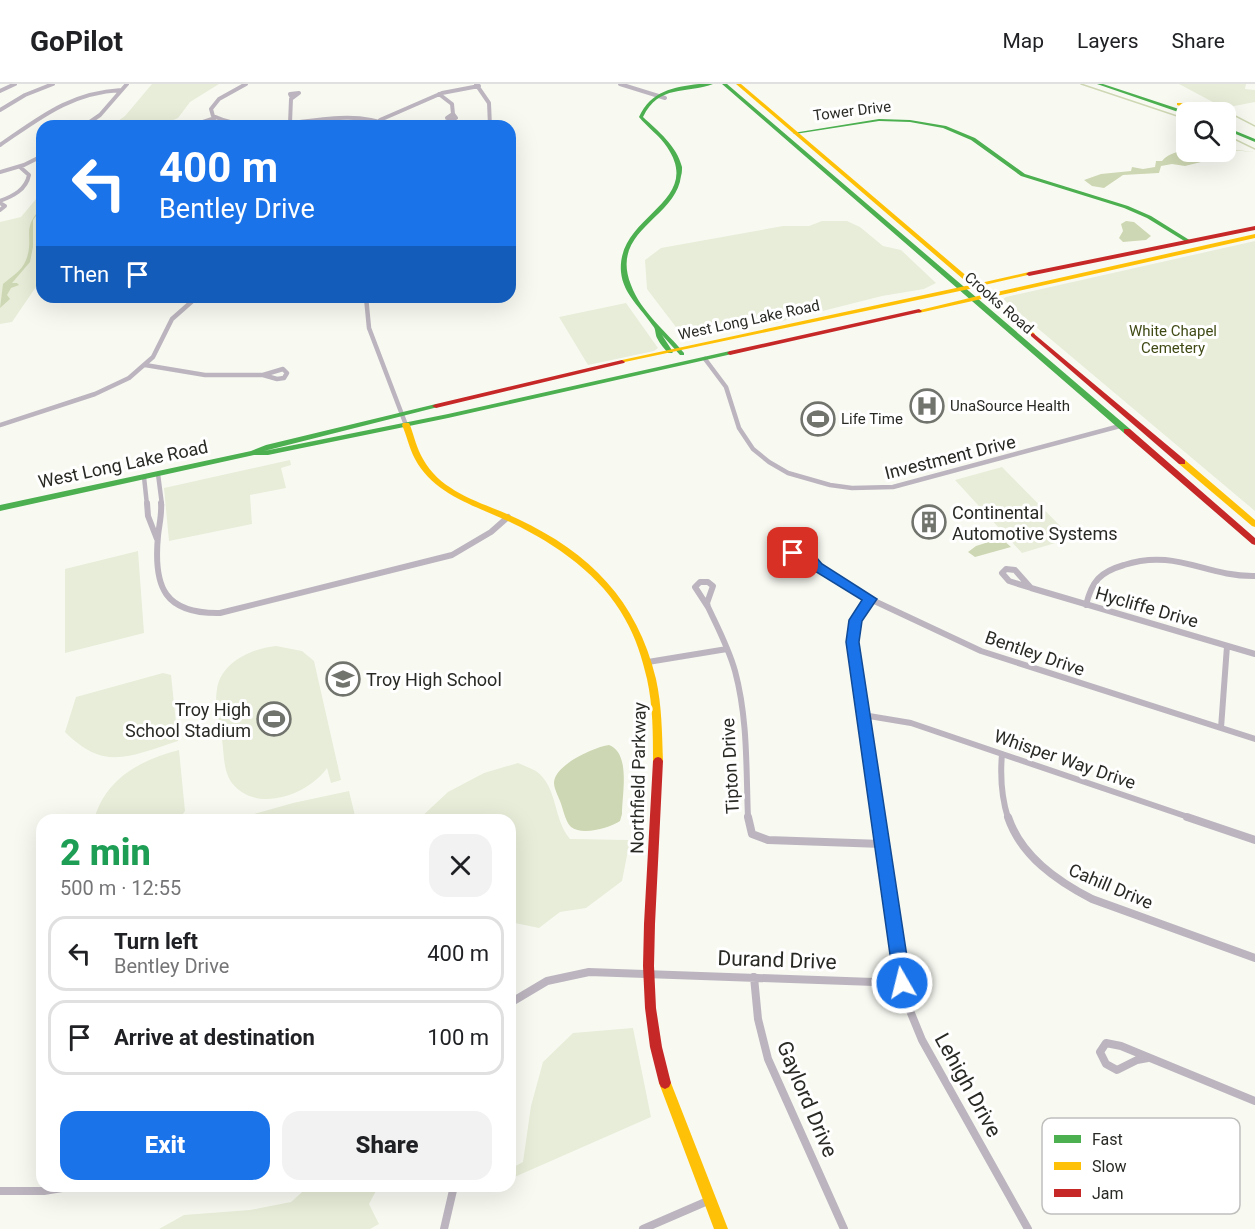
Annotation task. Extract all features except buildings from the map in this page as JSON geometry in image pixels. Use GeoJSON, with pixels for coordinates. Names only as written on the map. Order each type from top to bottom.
{"type":"FeatureCollection","features":[{"type":"Feature","properties":{"kind":"main road"},"geometry":{"type":"LineString","coordinates":[[677,365],[683,359],[675,351],[668,334],[658,328],[627,284],[623,260],[626,247],[633,236],[675,194],[680,182],[681,171],[675,153],[645,120],[646,110],[662,97],[679,89],[711,84]]}},
{"type":"Feature","properties":{"kind":"main road"},"geometry":{"type":"LineString","coordinates":[[662,97],[730,84]]}},
{"type":"Feature","properties":{"kind":"main road","name":"Crooks Road"},"geometry":{"type":"LineString","coordinates":[[730,84],[755,99],[798,135],[1253,522]]}},
{"type":"Feature","properties":{"kind":"main road","name":"Crooks Road"},"geometry":{"type":"LineString","coordinates":[[730,84],[742,99],[785,137],[1255,543]]}},
{"type":"Feature","properties":{"kind":"main road"},"geometry":{"type":"LineString","coordinates":[[1099,84],[1176,110]]}},
{"type":"Feature","properties":{"kind":"main road"},"geometry":{"type":"LineString","coordinates":[[1118,84],[1161,97]]}},
{"type":"Feature","properties":{"kind":"main road"},"geometry":{"type":"LineString","coordinates":[[1125,84],[1176,102]]}},
{"type":"Feature","properties":{"kind":"main road"},"geometry":{"type":"LineString","coordinates":[[742,99],[755,99]]}},
{"type":"Feature","properties":{"kind":"main road","name":"Tower Drive"},"geometry":{"type":"LineString","coordinates":[[785,137],[879,120],[921,122],[961,133],[1014,170],[1033,179],[1114,202],[1140,214],[1183,241]]}},
{"type":"Feature","properties":{"kind":"main road"},"geometry":{"type":"LineString","coordinates":[[1236,125],[1255,134]]}},
{"type":"Feature","properties":{"kind":"main road"},"geometry":{"type":"LineString","coordinates":[[1236,132],[1255,141]]}},
{"type":"Feature","properties":{"kind":"main road"},"geometry":{"type":"LineString","coordinates":[[826,172],[841,172]]}},
{"type":"Feature","properties":{"kind":"main road"},"geometry":{"type":"LineString","coordinates":[[843,187],[857,186]]}},
{"type":"Feature","properties":{"kind":"main road","name":"West Long Lake Road"},"geometry":{"type":"LineString","coordinates":[[318,439],[406,425],[1089,273],[1191,250],[1207,242],[1255,228]]}},
{"type":"Feature","properties":{"kind":"main road","name":"West Long Lake Road"},"geometry":{"type":"LineString","coordinates":[[0,508],[254,453],[268,453],[401,414],[553,378],[1107,257],[1183,241],[1207,242],[1255,236]]}},
{"type":"Feature","properties":{"kind":"main road"},"geometry":{"type":"LineString","coordinates":[[1183,241],[1193,246],[1191,250]]}},
{"type":"Feature","properties":{"kind":"main road"},"geometry":{"type":"LineString","coordinates":[[1107,257],[1107,263],[1114,267]]}},
{"type":"Feature","properties":{"kind":"main road"},"geometry":{"type":"LineString","coordinates":[[1081,263],[1089,267],[1089,273]]}},
{"type":"Feature","properties":{"kind":"main road"},"geometry":{"type":"LineString","coordinates":[[944,275],[960,274]]}},
{"type":"Feature","properties":{"kind":"main road"},"geometry":{"type":"LineString","coordinates":[[1002,280],[999,286],[1008,291]]}},
{"type":"Feature","properties":{"kind":"main road"},"geometry":{"type":"LineString","coordinates":[[937,294],[946,299],[945,305]]}},
{"type":"Feature","properties":{"kind":"main road"},"geometry":{"type":"LineString","coordinates":[[986,312],[993,309],[1003,310]]}},
{"type":"Feature","properties":{"kind":"main road"},"geometry":{"type":"LineString","coordinates":[[842,315],[840,321],[849,327]]}},
{"type":"Feature","properties":{"kind":"main road"},"geometry":{"type":"LineString","coordinates":[[812,321],[821,327],[818,334]]}},
{"type":"Feature","properties":{"kind":"main road"},"geometry":{"type":"LineString","coordinates":[[702,345],[697,352],[705,359]]}},
{"type":"Feature","properties":{"kind":"main road"},"geometry":{"type":"LineString","coordinates":[[553,378],[548,386],[556,392]]}},
{"type":"Feature","properties":{"kind":"main road"},"geometry":{"type":"LineString","coordinates":[[1064,378],[1075,381],[1083,378]]}},
{"type":"Feature","properties":{"kind":"main road"},"geometry":{"type":"LineString","coordinates":[[517,401],[524,395],[521,386]]}},
{"type":"Feature","properties":{"kind":"main road"},"geometry":{"type":"LineString","coordinates":[[1120,426],[1130,424],[1141,427]]}},
{"type":"Feature","properties":{"kind":"main road","name":"Northfield Parkway"},"geometry":{"type":"LineString","coordinates":[[406,425],[420,462],[433,478],[450,490],[558,544],[597,575],[612,591],[633,623],[654,682],[658,740],[651,974],[653,1030],[661,1070],[721,1229]]}},
{"type":"Feature","properties":{"kind":"main road"},"geometry":{"type":"LineString","coordinates":[[1203,498],[1216,502],[1225,498]]}},
{"type":"Feature","properties":{"kind":"main road"},"geometry":{"type":"LineString","coordinates":[[1233,524],[1239,520],[1253,522]]}},
{"type":"Feature","properties":{"kind":"street"},"geometry":{"type":"LineString","coordinates":[[0,90],[15,84]]}},
{"type":"Feature","properties":{"kind":"street"},"geometry":{"type":"LineString","coordinates":[[0,110],[25,95],[53,84]]}},
{"type":"Feature","properties":{"kind":"street"},"geometry":{"type":"LineString","coordinates":[[93,120],[100,115],[127,84]]}},
{"type":"Feature","properties":{"kind":"street"},"geometry":{"type":"LineString","coordinates":[[215,118],[210,110],[215,101],[246,84]]}},
{"type":"Feature","properties":{"kind":"street"},"geometry":{"type":"LineString","coordinates":[[620,84],[662,97]]}},
{"type":"Feature","properties":{"kind":"street"},"geometry":{"type":"LineString","coordinates":[[321,120],[352,117],[380,120],[439,94],[478,85],[491,106],[490,120]]}},
{"type":"Feature","properties":{"kind":"street"},"geometry":{"type":"LineString","coordinates":[[38,120],[68,100],[91,93],[121,90]]}},
{"type":"Feature","properties":{"kind":"street"},"geometry":{"type":"LineString","coordinates":[[439,94],[451,102],[453,114]]}},
{"type":"Feature","properties":{"kind":"street"},"geometry":{"type":"LineString","coordinates":[[290,120],[292,98]]}},
{"type":"Feature","properties":{"kind":"street"},"geometry":{"type":"LineString","coordinates":[[209,120],[215,118],[221,120]]}},
{"type":"Feature","properties":{"kind":"street"},"geometry":{"type":"LineString","coordinates":[[0,146],[36,122]]}},
{"type":"Feature","properties":{"kind":"street"},"geometry":{"type":"LineString","coordinates":[[0,172],[20,167],[36,159]]}},
{"type":"Feature","properties":{"kind":"street"},"geometry":{"type":"LineString","coordinates":[[0,210],[5,206],[0,202],[16,193],[27,183],[29,175],[20,167]]}},
{"type":"Feature","properties":{"kind":"street"},"geometry":{"type":"LineString","coordinates":[[0,425],[103,391],[129,378],[145,365],[159,348],[172,319],[190,303]]}},
{"type":"Feature","properties":{"kind":"street","name":"Northfield Parkway"},"geometry":{"type":"LineString","coordinates":[[365,303],[369,328],[406,425]]}},
{"type":"Feature","properties":{"kind":"street","name":"Investment Drive"},"geometry":{"type":"LineString","coordinates":[[705,359],[729,393],[738,426],[752,448],[783,470],[805,479],[835,486],[862,489],[893,487],[1120,426]]}},
{"type":"Feature","properties":{"kind":"street"},"geometry":{"type":"LineString","coordinates":[[145,365],[205,375],[263,375]]}},
{"type":"Feature","properties":{"kind":"street"},"geometry":{"type":"LineString","coordinates":[[158,474],[162,512],[158,540],[161,587],[166,598],[183,610],[213,614],[452,555],[491,532],[508,517]]}},
{"type":"Feature","properties":{"kind":"street"},"geometry":{"type":"LineString","coordinates":[[144,477],[148,516],[158,540]]}},
{"type":"Feature","properties":{"kind":"street"},"geometry":{"type":"LineString","coordinates":[[1086,605],[1090,585],[1097,576],[1113,568],[1146,559],[1175,561],[1235,576],[1255,576]]}},
{"type":"Feature","properties":{"kind":"street","name":"Bentley Drive"},"geometry":{"type":"LineString","coordinates":[[817,567],[870,599],[981,651],[1255,739]]}},
{"type":"Feature","properties":{"kind":"street","name":"Hycliffe Drive"},"geometry":{"type":"LineString","coordinates":[[1031,588],[1015,570],[1006,569],[1002,573],[1009,581],[1031,588],[1086,605],[1255,654]]}},
{"type":"Feature","properties":{"kind":"street","name":"Lehigh Drive"},"geometry":{"type":"LineString","coordinates":[[870,599],[857,616],[852,636],[906,1001],[915,1026],[1028,1229]]}},
{"type":"Feature","properties":{"kind":"street","name":"Tipton Drive"},"geometry":{"type":"LineString","coordinates":[[708,608],[727,649],[737,680],[743,717],[748,819],[752,834],[768,840],[882,844]]}},
{"type":"Feature","properties":{"kind":"street"},"geometry":{"type":"LineString","coordinates":[[1221,728],[1227,646]]}},
{"type":"Feature","properties":{"kind":"street"},"geometry":{"type":"LineString","coordinates":[[648,662],[727,649]]}},
{"type":"Feature","properties":{"kind":"street","name":"Whisper Way Drive"},"geometry":{"type":"LineString","coordinates":[[863,715],[901,720],[1255,840]]}},
{"type":"Feature","properties":{"kind":"street","name":"Cahill Drive"},"geometry":{"type":"LineString","coordinates":[[1002,754],[1000,784],[1011,825],[1024,849],[1045,870],[1069,887],[1092,898],[1255,958]]}},
{"type":"Feature","properties":{"kind":"street","name":"Durand Drive"},"geometry":{"type":"LineString","coordinates":[[516,999],[540,983],[572,973],[902,983]]}},
{"type":"Feature","properties":{"kind":"street","name":"Gaylord Drive"},"geometry":{"type":"LineString","coordinates":[[754,977],[758,1019],[768,1059],[844,1229]]}},
{"type":"Feature","properties":{"kind":"street"},"geometry":{"type":"LineString","coordinates":[[1148,1058],[1137,1060],[1117,1070],[1106,1064],[1100,1052],[1103,1045],[1110,1043],[1148,1058],[1255,1101]]}},
{"type":"Feature","properties":{"kind":"street"},"geometry":{"type":"LineString","coordinates":[[0,1191],[36,1191]]}},
{"type":"Feature","properties":{"kind":"street"},"geometry":{"type":"LineString","coordinates":[[444,1229],[453,1192]]}},
{"type":"Feature","properties":{"kind":"street"},"geometry":{"type":"LineString","coordinates":[[643,1229],[710,1200]]}},
{"type":"Feature","properties":{"kind":"green space"},"geometry":{"type":"Polygon","coordinates":[[[152,84],[219,84],[190,102],[178,118],[174,120],[119,120],[152,84]]]}},
{"type":"Feature","properties":{"kind":"green space"},"geometry":{"type":"Polygon","coordinates":[[[1179,84],[1246,84],[1245,89],[1255,90],[1255,102],[1236,106],[1236,102],[1213,102],[1179,84]]]}},
{"type":"Feature","properties":{"kind":"green space"},"geometry":{"type":"Polygon","coordinates":[[[36,199],[36,287],[12,322],[0,324],[0,222],[21,217],[36,199]]]}},
{"type":"Feature","properties":{"kind":"green space"},"geometry":{"type":"Polygon","coordinates":[[[822,221],[847,221],[860,227],[883,246],[901,250],[936,283],[924,289],[882,296],[775,323],[751,324],[694,335],[682,335],[647,289],[645,260],[661,248],[783,226],[809,226],[822,221]]]}},
{"type":"Feature","properties":{"kind":"green space","name":"White Chapel Cemetery"},"geometry":{"type":"Polygon","coordinates":[[[1255,241],[1255,511],[1003,299],[1255,241]]]}},
{"type":"Feature","properties":{"kind":"green space"},"geometry":{"type":"Polygon","coordinates":[[[626,303],[658,348],[654,351],[588,365],[559,317],[626,303]]]}},
{"type":"Feature","properties":{"kind":"green space"},"geometry":{"type":"Polygon","coordinates":[[[290,460],[291,465],[281,468],[286,488],[250,495],[252,524],[169,541],[164,488],[290,460]]]}},
{"type":"Feature","properties":{"kind":"green space"},"geometry":{"type":"Polygon","coordinates":[[[1002,467],[1072,538],[1022,553],[955,480],[1002,467]]]}},
{"type":"Feature","properties":{"kind":"green space"},"geometry":{"type":"Polygon","coordinates":[[[138,551],[144,633],[65,653],[65,569],[138,551]]]}},
{"type":"Feature","properties":{"kind":"green space","name":"Troy High School Stadium"},"geometry":{"type":"Polygon","coordinates":[[[276,646],[302,651],[314,661],[341,780],[331,783],[327,768],[308,786],[295,793],[268,799],[254,798],[242,792],[232,783],[227,773],[216,695],[220,679],[231,664],[248,653],[276,646]]]}},
{"type":"Feature","properties":{"kind":"green space"},"geometry":{"type":"Polygon","coordinates":[[[163,673],[171,675],[178,741],[132,755],[106,756],[79,744],[65,732],[76,697],[163,673]]]}},
{"type":"Feature","properties":{"kind":"green space"},"geometry":{"type":"Polygon","coordinates":[[[179,750],[185,811],[183,814],[96,814],[106,793],[115,782],[138,766],[179,750]]]}},
{"type":"Feature","properties":{"kind":"green space"},"geometry":{"type":"Polygon","coordinates":[[[518,763],[536,771],[552,794],[561,822],[570,839],[630,840],[622,881],[586,908],[560,912],[539,928],[516,923],[516,814],[424,814],[448,792],[484,773],[518,763]]]}},
{"type":"Feature","properties":{"kind":"green space"},"geometry":{"type":"Polygon","coordinates":[[[349,791],[355,814],[254,814],[349,791]]]}},
{"type":"Feature","properties":{"kind":"green space"},"geometry":{"type":"Polygon","coordinates":[[[633,1028],[651,1117],[516,1176],[516,1166],[523,1162],[531,1106],[543,1062],[573,1033],[633,1028]]]}},
{"type":"Feature","properties":{"kind":"green space"},"geometry":{"type":"Polygon","coordinates":[[[302,1192],[375,1192],[369,1204],[379,1224],[370,1229],[159,1229],[184,1215],[250,1210],[291,1202],[302,1192]]]}},
{"type":"Feature","properties":{"kind":"shaded area"},"geometry":{"type":"Polygon","coordinates":[[[1175,153],[1176,162],[1201,162],[1185,166],[1172,164],[1161,166],[1159,173],[1123,175],[1104,188],[1092,186],[1084,180],[1101,174],[1131,171],[1132,167],[1143,169],[1155,167],[1156,161],[1162,161],[1175,153]]]}},
{"type":"Feature","properties":{"kind":"shaded area"},"geometry":{"type":"Polygon","coordinates":[[[35,215],[30,262],[12,283],[19,285],[11,288],[7,295],[10,299],[0,308],[3,284],[19,271],[26,260],[31,221],[35,215]]]}},
{"type":"Feature","properties":{"kind":"shaded area"},"geometry":{"type":"Polygon","coordinates":[[[1126,221],[1134,222],[1151,236],[1146,240],[1123,242],[1119,238],[1123,231],[1121,224],[1126,221]]]}},
{"type":"Feature","properties":{"kind":"shaded area"},"geometry":{"type":"Polygon","coordinates":[[[1001,538],[1011,547],[975,557],[968,552],[976,546],[1001,538]]]}},
{"type":"Feature","properties":{"kind":"shaded area"},"geometry":{"type":"Polygon","coordinates":[[[609,745],[616,749],[623,765],[624,786],[620,821],[596,830],[576,830],[571,827],[566,818],[554,783],[556,776],[576,758],[609,745]]]}},
{"type":"Feature","properties":{"kind":"waterway"},"geometry":{"type":"LineString","coordinates":[[1081,84],[1176,116]]}},
{"type":"Feature","properties":{"kind":"waterway"},"geometry":{"type":"LineString","coordinates":[[1236,116],[1255,126]]}},
{"type":"Feature","properties":{"kind":"waterway"},"geometry":{"type":"LineString","coordinates":[[1236,140],[1255,149]]}},
{"type":"Feature","properties":{"kind":"traffic: fast"},"geometry":{"type":"LineString","coordinates":[[682,354],[633,296],[624,272],[625,250],[636,232],[666,202],[677,187],[680,168],[669,146],[641,117],[645,108],[652,100],[670,91],[711,84]]}},
{"type":"Feature","properties":{"kind":"traffic: fast"},"geometry":{"type":"LineString","coordinates":[[724,84],[1127,431]]}},
{"type":"Feature","properties":{"kind":"traffic: fast"},"geometry":{"type":"LineString","coordinates":[[1099,84],[1176,110]]}},
{"type":"Feature","properties":{"kind":"traffic: fast"},"geometry":{"type":"LineString","coordinates":[[795,133],[879,120],[910,121],[944,127],[973,139],[1023,175],[1126,207],[1149,217],[1188,241]]}},
{"type":"Feature","properties":{"kind":"traffic: fast"},"geometry":{"type":"LineString","coordinates":[[1236,132],[1255,141]]}},
{"type":"Feature","properties":{"kind":"traffic: fast"},"geometry":{"type":"LineString","coordinates":[[658,328],[659,336],[670,352]]}},
{"type":"Feature","properties":{"kind":"traffic: fast"},"geometry":{"type":"LineString","coordinates":[[256,453],[268,453],[448,416],[730,353]]}},
{"type":"Feature","properties":{"kind":"traffic: fast"},"geometry":{"type":"LineString","coordinates":[[0,508],[253,453],[266,447],[436,406]]}},
{"type":"Feature","properties":{"kind":"traffic: slow"},"geometry":{"type":"LineString","coordinates":[[738,84],[1033,335]]}},
{"type":"Feature","properties":{"kind":"traffic: slow"},"geometry":{"type":"LineString","coordinates":[[919,311],[1255,236]]}},
{"type":"Feature","properties":{"kind":"traffic: slow"},"geometry":{"type":"LineString","coordinates":[[622,362],[1029,274]]}},
{"type":"Feature","properties":{"kind":"traffic: slow"},"geometry":{"type":"LineString","coordinates":[[406,425],[419,459],[429,474],[440,484],[465,499],[518,522],[555,543],[585,565],[610,590],[629,617],[643,647],[652,681],[657,719],[658,761]]}},
{"type":"Feature","properties":{"kind":"traffic: slow"},"geometry":{"type":"LineString","coordinates":[[1182,462],[1255,524]]}},
{"type":"Feature","properties":{"kind":"traffic: slow"},"geometry":{"type":"LineString","coordinates":[[665,1083],[721,1229]]}},
{"type":"Feature","properties":{"kind":"traffic: jam"},"geometry":{"type":"LineString","coordinates":[[1029,274],[1255,228]]}},
{"type":"Feature","properties":{"kind":"traffic: jam"},"geometry":{"type":"LineString","coordinates":[[730,353],[919,311]]}},
{"type":"Feature","properties":{"kind":"traffic: jam"},"geometry":{"type":"LineString","coordinates":[[1033,335],[1182,462]]}},
{"type":"Feature","properties":{"kind":"traffic: jam"},"geometry":{"type":"LineString","coordinates":[[436,406],[622,362]]}},
{"type":"Feature","properties":{"kind":"traffic: jam"},"geometry":{"type":"LineString","coordinates":[[1127,431],[1255,542]]}},
{"type":"Feature","properties":{"kind":"traffic: jam"},"geometry":{"type":"LineString","coordinates":[[658,761],[649,924],[649,966],[656,1047],[665,1083]]}},
{"type":"Feature","properties":{"kind":"place","name":"UnaSource Health"},"geometry":{"type":"Point","coordinates":[927,406]}},
{"type":"Feature","properties":{"kind":"place","name":"Life Time"},"geometry":{"type":"Point","coordinates":[818,419]}},
{"type":"Feature","properties":{"kind":"place","name":"Continental Automotive Systems"},"geometry":{"type":"Point","coordinates":[929,522]}},
{"type":"Feature","properties":{"kind":"place","name":"Troy High School"},"geometry":{"type":"Point","coordinates":[343,679]}},
{"type":"Feature","properties":{"kind":"place","name":"Troy High School Stadium"},"geometry":{"type":"Point","coordinates":[274,719]}},
{"type":"Feature","properties":{"kind":"route"},"geometry":{"type":"LineString","coordinates":[[793,553],[804,552],[817,567],[870,599],[855,620],[852,642],[902,983]]}}]}
